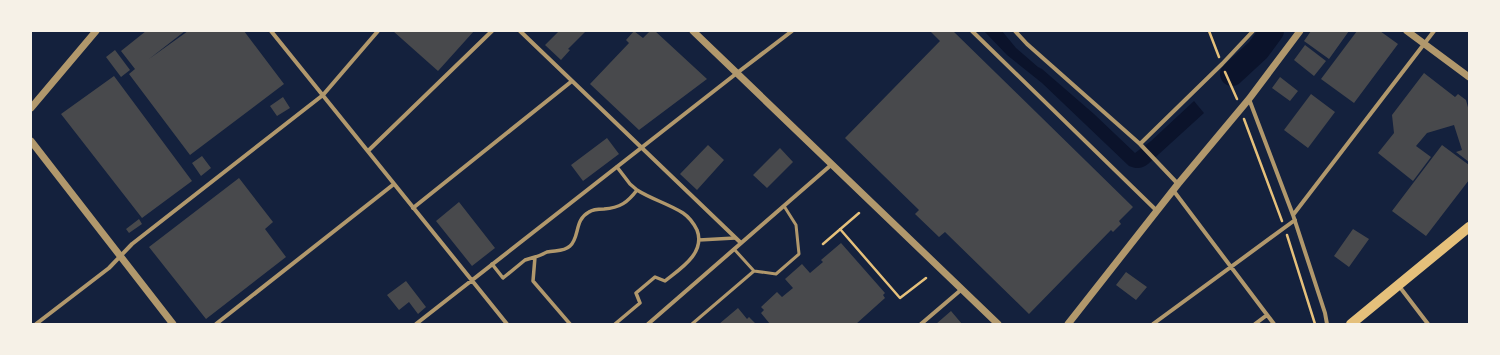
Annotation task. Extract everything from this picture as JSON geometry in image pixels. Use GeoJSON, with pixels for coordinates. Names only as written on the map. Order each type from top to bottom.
{"type":"FeatureCollection","features":[{"type":"Feature","properties":{"kind":"highway"},"geometry":{"type":"LineString","coordinates":[[1351,324],[1469,227]]}},
{"type":"Feature","properties":{"kind":"street"},"geometry":{"type":"LineString","coordinates":[[31,108],[96,31]]}},
{"type":"Feature","properties":{"kind":"street"},"geometry":{"type":"LineString","coordinates":[[271,31],[507,324]]}},
{"type":"Feature","properties":{"kind":"street"},"geometry":{"type":"LineString","coordinates":[[36,324],[109,268],[132,244],[323,95],[378,31]]}},
{"type":"Feature","properties":{"kind":"street"},"geometry":{"type":"LineString","coordinates":[[368,151],[492,31]]}},
{"type":"Feature","properties":{"kind":"street"},"geometry":{"type":"LineString","coordinates":[[520,31],[741,243]]}},
{"type":"Feature","properties":{"kind":"street"},"geometry":{"type":"LineString","coordinates":[[693,31],[998,324]]}},
{"type":"Feature","properties":{"kind":"street"},"geometry":{"type":"LineString","coordinates":[[416,324],[736,73],[792,31]]}},
{"type":"Feature","properties":{"kind":"street"},"geometry":{"type":"LineString","coordinates":[[972,31],[1157,211]]}},
{"type":"Feature","properties":{"kind":"street"},"geometry":{"type":"LineString","coordinates":[[1015,31],[1027,44],[1141,145],[1155,160],[1231,267],[1274,324]]}},
{"type":"Feature","properties":{"kind":"street"},"geometry":{"type":"LineString","coordinates":[[1141,145],[1254,31]]}},
{"type":"Feature","properties":{"kind":"street"},"geometry":{"type":"LineString","coordinates":[[1068,324],[1175,187],[1249,98],[1300,31]]}},
{"type":"Feature","properties":{"kind":"street"},"geometry":{"type":"LineString","coordinates":[[1407,31],[1469,77]]}},
{"type":"Feature","properties":{"kind":"street"},"geometry":{"type":"LineString","coordinates":[[1294,215],[1434,31]]}},
{"type":"Feature","properties":{"kind":"street"},"geometry":{"type":"LineString","coordinates":[[413,208],[572,81]]}},
{"type":"Feature","properties":{"kind":"street"},"geometry":{"type":"LineString","coordinates":[[1249,98],[1294,215],[1325,312],[1327,324]]}},
{"type":"Feature","properties":{"kind":"street"},"geometry":{"type":"LineString","coordinates":[[31,141],[173,324]]}},
{"type":"Feature","properties":{"kind":"street"},"geometry":{"type":"LineString","coordinates":[[648,324],[831,164]]}},
{"type":"Feature","properties":{"kind":"street"},"geometry":{"type":"LineString","coordinates":[[615,324],[640,303],[636,293],[650,281],[655,277],[665,281],[689,261],[694,254],[699,240],[695,225],[684,214],[637,190],[630,184],[617,167]]}},
{"type":"Feature","properties":{"kind":"street"},"geometry":{"type":"LineString","coordinates":[[216,324],[394,184]]}},
{"type":"Feature","properties":{"kind":"street"},"geometry":{"type":"LineString","coordinates":[[492,264],[503,278],[525,260],[547,252],[567,248],[574,242],[577,226],[584,216],[596,209],[623,205],[637,190]]}},
{"type":"Feature","properties":{"kind":"street"},"geometry":{"type":"LineString","coordinates":[[1153,324],[1295,220]]}},
{"type":"Feature","properties":{"kind":"street"},"geometry":{"type":"LineString","coordinates":[[699,240],[735,238]]}},
{"type":"Feature","properties":{"kind":"street"},"geometry":{"type":"LineString","coordinates":[[535,257],[533,281],[570,324]]}},
{"type":"Feature","properties":{"kind":"street"},"geometry":{"type":"LineString","coordinates":[[1399,285],[1428,324]]}},
{"type":"Feature","properties":{"kind":"street"},"geometry":{"type":"LineString","coordinates":[[921,324],[962,288]]}},
{"type":"Feature","properties":{"kind":"street"},"geometry":{"type":"LineString","coordinates":[[1255,324],[1267,314]]}},
{"type":"Feature","properties":{"kind":"lane"},"geometry":{"type":"LineString","coordinates":[[734,249],[754,271],[776,274],[799,254],[796,225],[784,206]]}},
{"type":"Feature","properties":{"kind":"lane"},"geometry":{"type":"LineString","coordinates":[[692,324],[754,271]]}},
{"type":"Feature","properties":{"kind":"path"},"geometry":{"type":"LineString","coordinates":[[1209,31],[1285,228],[1302,278],[1315,324]]}},
{"type":"Feature","properties":{"kind":"path"},"geometry":{"type":"LineString","coordinates":[[824,244],[859,213]]}},
{"type":"Feature","properties":{"kind":"path"},"geometry":{"type":"LineString","coordinates":[[840,229],[900,298],[926,278]]}},
{"type":"Feature","properties":{"kind":"water"},"geometry":{"type":"Polygon","coordinates":[[[984,31],[1002,31],[1016,48],[1094,114],[1135,153],[1151,141],[1194,101],[1204,113],[1146,166],[1137,168],[1129,166],[1042,83],[1007,55],[984,31]]]}},
{"type":"Feature","properties":{"kind":"building"},"geometry":{"type":"Polygon","coordinates":[[[146,31],[185,31],[149,59],[188,31],[244,31],[284,84],[190,155],[129,74],[135,69],[121,51],[146,31]]]}},
{"type":"Feature","properties":{"kind":"building"},"geometry":{"type":"Polygon","coordinates":[[[393,31],[474,31],[438,71],[393,31]]]}},
{"type":"Feature","properties":{"kind":"building"},"geometry":{"type":"Polygon","coordinates":[[[559,31],[586,31],[568,49],[570,50],[561,60],[545,45],[559,31]]]}},
{"type":"Feature","properties":{"kind":"building"},"geometry":{"type":"Polygon","coordinates":[[[634,31],[643,38],[650,31],[655,31],[707,79],[639,130],[590,84],[629,43],[626,40],[634,31]]]}},
{"type":"Feature","properties":{"kind":"building"},"geometry":{"type":"Polygon","coordinates":[[[930,31],[953,31],[1133,207],[1119,221],[1121,224],[1113,232],[1111,230],[1029,314],[945,232],[939,237],[915,214],[919,210],[845,138],[940,41],[930,31]]]}},
{"type":"Feature","properties":{"kind":"building"},"geometry":{"type":"Polygon","coordinates":[[[1311,31],[1349,31],[1329,59],[1304,41],[1311,31]]]}},
{"type":"Feature","properties":{"kind":"building"},"geometry":{"type":"Polygon","coordinates":[[[1357,31],[1380,31],[1398,44],[1354,103],[1321,79],[1357,31]]]}},
{"type":"Feature","properties":{"kind":"building"},"geometry":{"type":"Polygon","coordinates":[[[1305,45],[1326,61],[1314,76],[1294,60],[1305,45]]]}},
{"type":"Feature","properties":{"kind":"building"},"geometry":{"type":"Polygon","coordinates":[[[115,50],[130,70],[121,77],[106,57],[115,50]]]}},
{"type":"Feature","properties":{"kind":"building"},"geometry":{"type":"Polygon","coordinates":[[[1424,73],[1455,97],[1458,94],[1466,100],[1469,111],[1469,162],[1456,152],[1462,150],[1454,125],[1427,133],[1416,146],[1431,157],[1413,181],[1378,153],[1394,133],[1392,115],[1424,73]]]}},
{"type":"Feature","properties":{"kind":"building"},"geometry":{"type":"Polygon","coordinates":[[[114,76],[192,181],[142,218],[61,114],[114,76]]]}},
{"type":"Feature","properties":{"kind":"building"},"geometry":{"type":"Polygon","coordinates":[[[1280,77],[1298,91],[1290,101],[1272,88],[1280,77]]]}},
{"type":"Feature","properties":{"kind":"building"},"geometry":{"type":"Polygon","coordinates":[[[1311,94],[1335,112],[1308,148],[1284,130],[1311,94]]]}},
{"type":"Feature","properties":{"kind":"building"},"geometry":{"type":"Polygon","coordinates":[[[283,97],[290,108],[277,116],[270,106],[283,97]]]}},
{"type":"Feature","properties":{"kind":"building"},"geometry":{"type":"Polygon","coordinates":[[[607,138],[619,154],[583,181],[571,165],[607,138]]]}},
{"type":"Feature","properties":{"kind":"building"},"geometry":{"type":"Polygon","coordinates":[[[708,145],[724,160],[697,190],[680,174],[708,145]]]}},
{"type":"Feature","properties":{"kind":"building"},"geometry":{"type":"Polygon","coordinates":[[[1442,145],[1469,165],[1469,180],[1426,236],[1392,211],[1442,145]]]}},
{"type":"Feature","properties":{"kind":"building"},"geometry":{"type":"Polygon","coordinates":[[[780,148],[793,162],[767,188],[753,175],[780,148]]]}},
{"type":"Feature","properties":{"kind":"building"},"geometry":{"type":"Polygon","coordinates":[[[202,156],[211,168],[201,176],[192,163],[202,156]]]}},
{"type":"Feature","properties":{"kind":"building"},"geometry":{"type":"Polygon","coordinates":[[[239,178],[273,222],[265,229],[286,257],[206,319],[149,247],[239,178]]]}},
{"type":"Feature","properties":{"kind":"building"},"geometry":{"type":"Polygon","coordinates":[[[459,202],[495,248],[472,266],[436,221],[459,202]]]}},
{"type":"Feature","properties":{"kind":"building"},"geometry":{"type":"Polygon","coordinates":[[[139,219],[142,224],[129,233],[126,229],[139,219]]]}},
{"type":"Feature","properties":{"kind":"building"},"geometry":{"type":"Polygon","coordinates":[[[1353,229],[1369,239],[1349,267],[1334,256],[1353,229]]]}},
{"type":"Feature","properties":{"kind":"building"},"geometry":{"type":"Polygon","coordinates":[[[841,243],[885,293],[883,295],[885,298],[856,324],[770,324],[761,313],[764,310],[761,307],[777,292],[782,297],[793,288],[785,279],[802,264],[810,273],[823,262],[821,260],[841,243]]]}},
{"type":"Feature","properties":{"kind":"building"},"geometry":{"type":"Polygon","coordinates":[[[1126,272],[1147,287],[1136,300],[1116,285],[1126,272]]]}},
{"type":"Feature","properties":{"kind":"building"},"geometry":{"type":"Polygon","coordinates":[[[406,281],[426,307],[418,314],[409,302],[399,310],[387,295],[406,281]]]}},
{"type":"Feature","properties":{"kind":"building"},"geometry":{"type":"Polygon","coordinates":[[[738,308],[747,319],[749,317],[756,324],[719,324],[738,308]]]}},
{"type":"Feature","properties":{"kind":"building"},"geometry":{"type":"Polygon","coordinates":[[[951,311],[962,324],[936,324],[951,311]]]}},
{"type":"Feature","properties":{"kind":"waterway"},"geometry":{"type":"LineString","coordinates":[[1232,74],[1258,50],[1272,31]]}}]}
